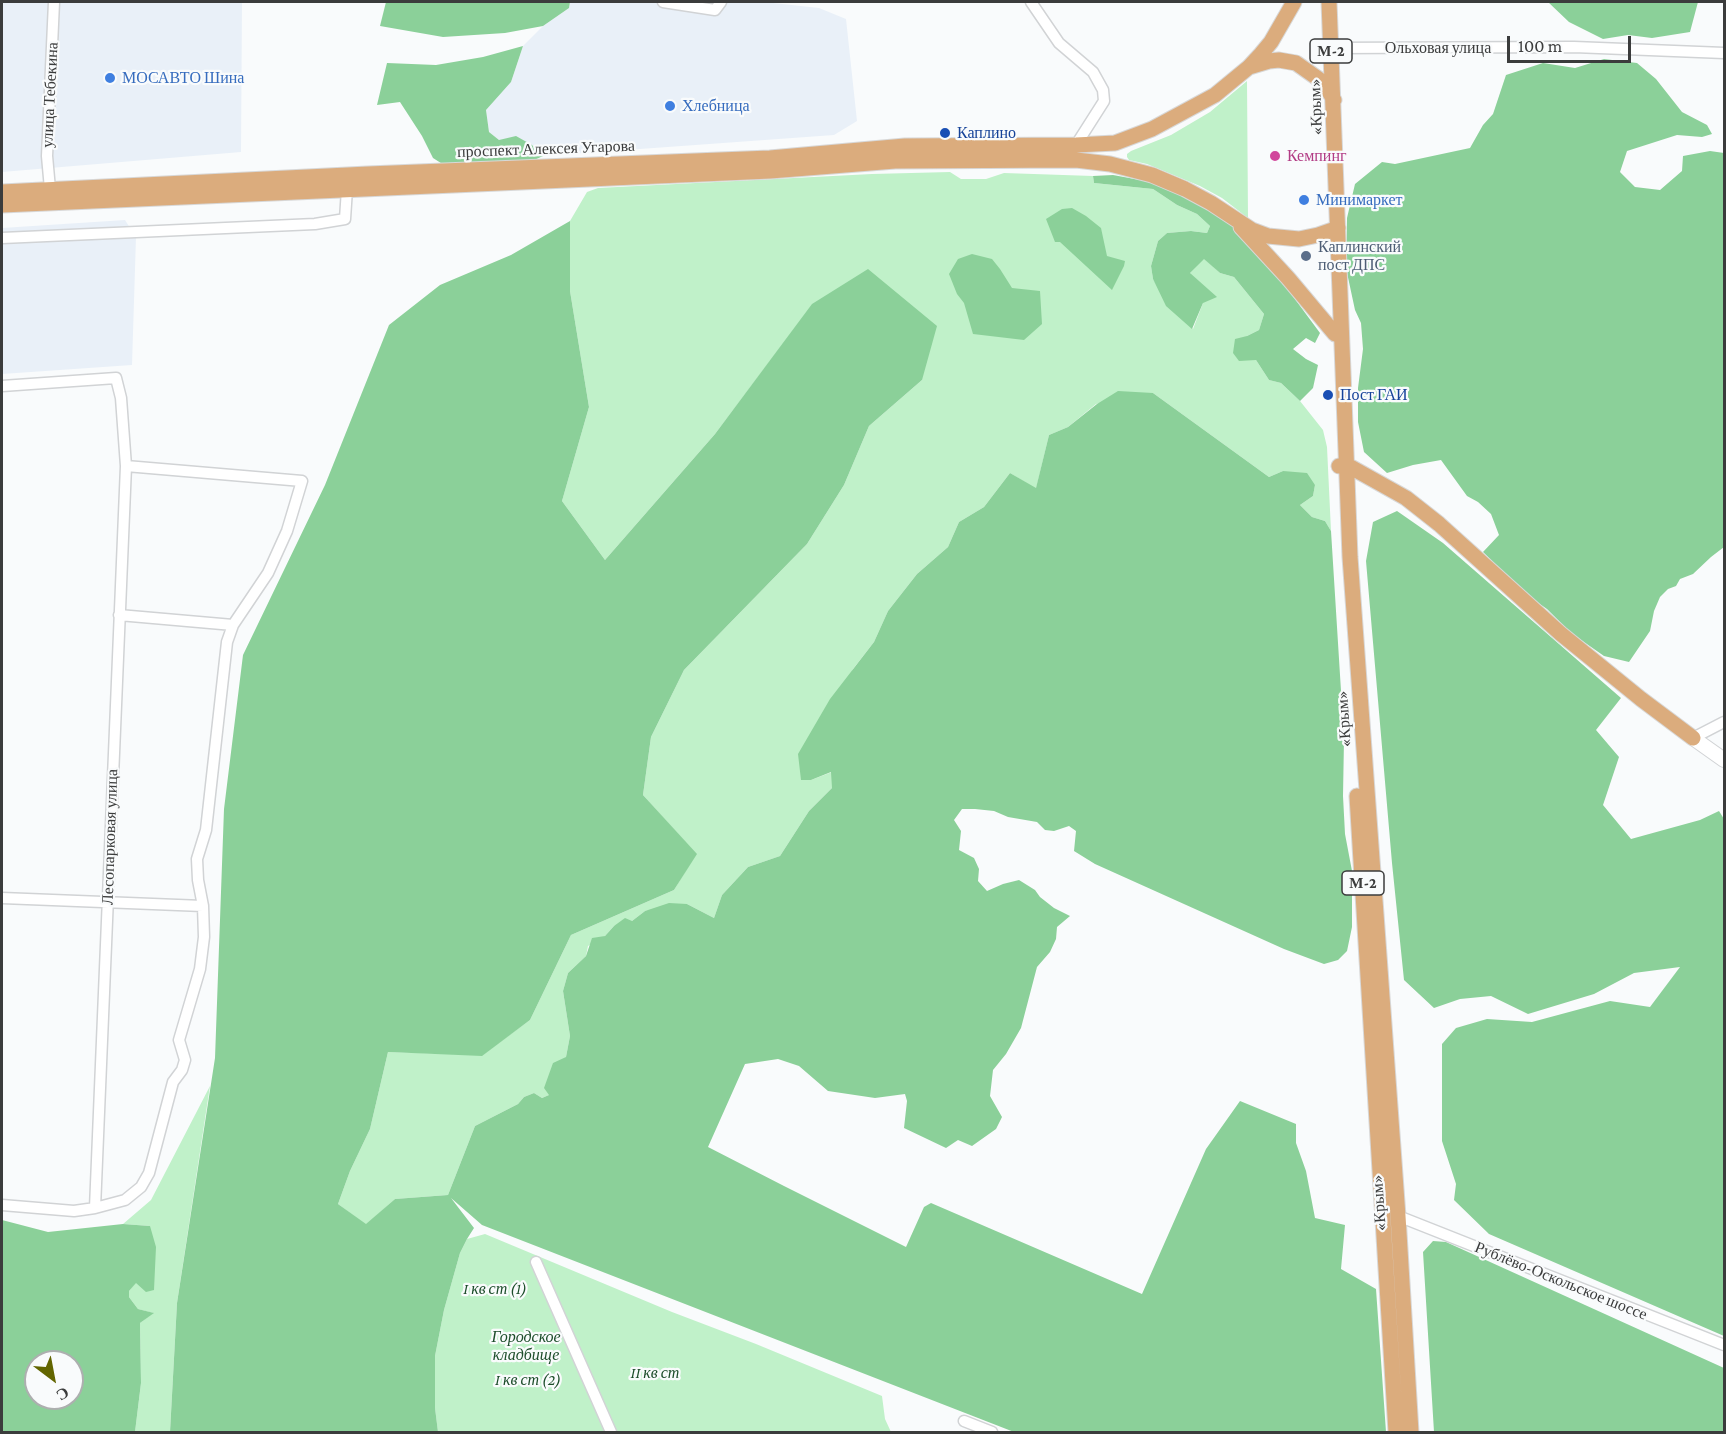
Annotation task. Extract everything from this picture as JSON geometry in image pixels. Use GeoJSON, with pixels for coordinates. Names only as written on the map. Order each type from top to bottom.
{"type":"FeatureCollection","features":[{"type":"Feature","properties":{"kind":"main road"},"geometry":{"type":"LineString","coordinates":[[1076,153],[1115,143],[1152,129],[1215,95],[1249,67],[1271,42],[1294,2]]}},
{"type":"Feature","properties":{"kind":"main road","name":"М-2"},"geometry":{"type":"LineString","coordinates":[[1320,2],[1325,85]]}},
{"type":"Feature","properties":{"kind":"main road","name":"«Крым»"},"geometry":{"type":"LineString","coordinates":[[1329,2],[1334,100],[1335,334],[1390,1215],[1396,1432]]}},
{"type":"Feature","properties":{"kind":"main road"},"geometry":{"type":"LineString","coordinates":[[1249,67],[1280,60],[1296,63],[1325,85],[1334,100]]}},
{"type":"Feature","properties":{"kind":"main road","name":"«Крым»"},"geometry":{"type":"LineString","coordinates":[[1325,85],[1334,230],[1343,466]]}},
{"type":"Feature","properties":{"kind":"main road","name":"проспект Алексея Угарова"},"geometry":{"type":"LineString","coordinates":[[2,205],[50,195],[770,165],[994,159],[1076,153],[1152,175],[1185,189],[1211,202],[1252,230],[1268,236],[1299,239],[1334,230]]}},
{"type":"Feature","properties":{"kind":"main road","name":"проспект Алексея Угарова"},"geometry":{"type":"LineString","coordinates":[[2,192],[50,195],[347,189],[770,165]]}},
{"type":"Feature","properties":{"kind":"main road"},"geometry":{"type":"LineString","coordinates":[[1231,216],[1335,334]]}},
{"type":"Feature","properties":{"kind":"main road"},"geometry":{"type":"LineString","coordinates":[[1343,466],[1406,498],[1439,524],[1561,634],[1641,699],[1725,760]]}},
{"type":"Feature","properties":{"kind":"main road","name":"«Крым»"},"geometry":{"type":"LineString","coordinates":[[1390,1215],[1411,1432]]}},
{"type":"Feature","properties":{"kind":"street","name":"улица Тебекина"},"geometry":{"type":"LineString","coordinates":[[50,195],[47,156],[54,2]]}},
{"type":"Feature","properties":{"kind":"street"},"geometry":{"type":"LineString","coordinates":[[663,2],[715,10],[721,2]]}},
{"type":"Feature","properties":{"kind":"street"},"geometry":{"type":"LineString","coordinates":[[1031,2],[1059,43],[1093,72],[1103,90],[1104,101],[1076,153]]}},
{"type":"Feature","properties":{"kind":"street","name":"Ольховая улица"},"geometry":{"type":"LineString","coordinates":[[1331,48],[1574,47],[1725,53]]}},
{"type":"Feature","properties":{"kind":"street"},"geometry":{"type":"LineString","coordinates":[[2,238],[315,224],[345,219],[347,189]]}},
{"type":"Feature","properties":{"kind":"street","name":"Лесопарковая улица"},"geometry":{"type":"LineString","coordinates":[[2,386],[116,378],[121,398],[126,466],[95,1208]]}},
{"type":"Feature","properties":{"kind":"street"},"geometry":{"type":"LineString","coordinates":[[2,1205],[74,1211],[95,1208],[125,1200],[141,1187],[149,1173],[173,1082],[182,1070],[185,1060],[179,1040],[200,969],[204,937],[197,859],[206,830],[227,642],[233,625],[268,573],[287,531],[302,481],[126,466]]}},
{"type":"Feature","properties":{"kind":"street"},"geometry":{"type":"LineString","coordinates":[[119,615],[233,625]]}},
{"type":"Feature","properties":{"kind":"street"},"geometry":{"type":"LineString","coordinates":[[1694,738],[1725,722]]}},
{"type":"Feature","properties":{"kind":"street"},"geometry":{"type":"LineString","coordinates":[[2,898],[203,906]]}},
{"type":"Feature","properties":{"kind":"street","name":"Рублёво-Оскольское шоссе"},"geometry":{"type":"LineString","coordinates":[[1390,1215],[1725,1345]]}},
{"type":"Feature","properties":{"kind":"street"},"geometry":{"type":"LineString","coordinates":[[536,1262],[611,1432]]}},
{"type":"Feature","properties":{"kind":"street"},"geometry":{"type":"LineString","coordinates":[[964,1421],[992,1432]]}},
{"type":"Feature","properties":{"kind":"shaded area"},"geometry":{"type":"Polygon","coordinates":[[[242,2],[241,152],[2,172],[2,3],[242,2]]]}},
{"type":"Feature","properties":{"kind":"shaded area"},"geometry":{"type":"Polygon","coordinates":[[[570,2],[764,2],[819,8],[846,19],[857,121],[834,135],[543,156],[532,145],[499,140],[489,132],[486,110],[511,82],[523,46],[543,26],[569,8],[570,2]]]}},
{"type":"Feature","properties":{"kind":"shaded area"},"geometry":{"type":"Polygon","coordinates":[[[125,220],[136,237],[132,365],[2,374],[2,228],[125,220]]]}},
{"type":"Feature","properties":{"kind":"green space"},"geometry":{"type":"Polygon","coordinates":[[[386,2],[570,2],[569,8],[543,26],[505,33],[443,37],[380,26],[386,2]]]}},
{"type":"Feature","properties":{"kind":"green space"},"geometry":{"type":"Polygon","coordinates":[[[1548,2],[1698,2],[1690,32],[1652,38],[1628,35],[1603,39],[1569,22],[1548,2]]]}},
{"type":"Feature","properties":{"kind":"green space"},"geometry":{"type":"Polygon","coordinates":[[[523,46],[511,82],[486,110],[489,132],[499,140],[516,136],[532,145],[543,156],[530,162],[444,165],[433,158],[400,102],[377,105],[387,63],[436,65],[483,57],[523,46]]]}},
{"type":"Feature","properties":{"kind":"green space"},"geometry":{"type":"Polygon","coordinates":[[[1604,59],[1637,63],[1656,79],[1682,112],[1707,125],[1712,134],[1702,137],[1677,135],[1627,151],[1620,172],[1635,187],[1660,190],[1682,171],[1683,156],[1710,151],[1724,153],[1724,547],[1693,574],[1680,579],[1676,586],[1668,589],[1660,597],[1654,611],[1650,631],[1629,662],[1604,656],[1571,633],[1547,609],[1528,596],[1483,552],[1499,535],[1491,514],[1467,496],[1441,460],[1387,473],[1364,452],[1358,422],[1358,388],[1363,349],[1361,323],[1355,310],[1346,268],[1347,218],[1355,184],[1382,162],[1395,164],[1470,148],[1483,125],[1493,114],[1506,75],[1543,63],[1575,68],[1604,59]]]}},
{"type":"Feature","properties":{"kind":"green space"},"geometry":{"type":"Polygon","coordinates":[[[1247,81],[1248,218],[1222,198],[1200,186],[1147,164],[1129,160],[1127,157],[1131,151],[1171,135],[1210,112],[1247,81]]]}},
{"type":"Feature","properties":{"kind":"green space"},"geometry":{"type":"Polygon","coordinates":[[[950,172],[961,179],[986,179],[1004,173],[1093,176],[1094,183],[1153,189],[1177,205],[1197,214],[1210,226],[1207,233],[1191,231],[1167,233],[1158,241],[1151,266],[1153,279],[1193,329],[1203,303],[1190,273],[1204,258],[1220,273],[1234,277],[1264,314],[1259,330],[1247,336],[1239,360],[1256,360],[1269,380],[1281,383],[1300,401],[1323,430],[1327,447],[1331,531],[1325,521],[1312,517],[1300,505],[1313,496],[1315,485],[1283,471],[1269,477],[1153,393],[1096,404],[1068,427],[1049,435],[1036,489],[1010,473],[984,507],[959,522],[948,547],[917,574],[888,611],[874,642],[853,669],[811,780],[832,772],[832,788],[809,811],[780,856],[748,867],[722,895],[714,918],[687,904],[645,911],[632,921],[614,926],[605,936],[588,946],[586,956],[568,973],[563,991],[570,1036],[566,1057],[549,1095],[542,1098],[534,1093],[524,1097],[518,1104],[475,1126],[448,1195],[395,1199],[366,1225],[338,1204],[350,1171],[370,1129],[388,1052],[482,1055],[530,1020],[571,935],[674,890],[696,854],[643,795],[651,737],[684,670],[807,544],[844,485],[869,426],[922,380],[813,304],[715,434],[605,560],[562,501],[589,407],[570,291],[570,221],[587,192],[598,188],[950,172]]]}},
{"type":"Feature","properties":{"kind":"green space"},"geometry":{"type":"Polygon","coordinates":[[[1113,175],[1151,182],[1194,198],[1238,227],[1320,333],[1315,343],[1306,338],[1293,349],[1318,365],[1313,388],[1300,401],[1281,383],[1269,380],[1256,360],[1239,361],[1233,353],[1235,339],[1259,330],[1264,314],[1234,277],[1220,273],[1204,259],[1190,273],[1217,297],[1203,303],[1192,329],[1166,306],[1153,279],[1151,266],[1158,241],[1167,233],[1191,231],[1207,233],[1210,226],[1197,214],[1177,205],[1153,189],[1094,183],[1093,176],[1113,175]]]}},
{"type":"Feature","properties":{"kind":"green space"},"geometry":{"type":"Polygon","coordinates":[[[1072,208],[1101,228],[1107,256],[1125,261],[1112,290],[1060,242],[1055,242],[1046,219],[1062,209],[1072,208]]]}},
{"type":"Feature","properties":{"kind":"green space"},"geometry":{"type":"Polygon","coordinates":[[[570,221],[570,291],[589,407],[562,501],[605,560],[715,434],[812,304],[868,269],[937,326],[922,380],[869,426],[844,485],[807,544],[684,670],[651,737],[643,795],[697,854],[674,890],[571,935],[530,1020],[482,1056],[388,1052],[370,1129],[350,1171],[338,1204],[366,1224],[395,1199],[448,1195],[475,1126],[518,1104],[524,1097],[534,1093],[542,1098],[549,1095],[544,1088],[553,1063],[566,1057],[570,1036],[563,991],[568,973],[586,956],[592,938],[605,936],[625,918],[632,921],[645,911],[669,903],[687,904],[714,918],[722,895],[748,867],[780,856],[809,811],[832,788],[831,772],[811,780],[801,780],[798,754],[830,699],[874,642],[888,611],[917,574],[948,547],[959,522],[984,507],[1010,473],[1036,488],[1049,435],[1068,427],[1118,391],[1153,393],[1269,477],[1283,471],[1307,473],[1315,485],[1313,496],[1300,505],[1312,517],[1325,521],[1331,531],[1344,739],[1345,834],[1352,871],[1352,927],[1347,951],[1338,960],[1324,964],[1284,949],[1095,864],[1074,851],[1076,831],[1069,826],[1054,831],[1045,830],[1037,822],[1008,817],[994,811],[962,809],[954,820],[961,831],[959,850],[974,858],[979,869],[978,881],[987,891],[1019,880],[1035,890],[1054,908],[1070,916],[1057,927],[1056,939],[1050,952],[1037,967],[1021,1028],[1006,1054],[993,1070],[990,1096],[1002,1117],[996,1129],[972,1146],[958,1140],[946,1148],[904,1128],[907,1101],[905,1094],[875,1098],[828,1091],[799,1066],[778,1059],[745,1064],[708,1147],[906,1247],[924,1207],[931,1203],[1142,1294],[1206,1149],[1240,1101],[1296,1124],[1296,1143],[1306,1171],[1315,1218],[1345,1225],[1341,1269],[1376,1289],[1386,1432],[1014,1432],[482,1225],[451,1198],[474,1228],[460,1253],[444,1310],[435,1356],[435,1408],[438,1432],[170,1432],[177,1303],[215,1058],[224,809],[243,655],[325,485],[389,325],[440,285],[511,255],[570,221]]]}},
{"type":"Feature","properties":{"kind":"green space"},"geometry":{"type":"Polygon","coordinates":[[[972,254],[992,259],[1012,288],[1040,291],[1042,324],[1024,340],[973,334],[964,303],[957,294],[949,274],[958,259],[972,254]]]}},
{"type":"Feature","properties":{"kind":"green space"},"geometry":{"type":"Polygon","coordinates":[[[1397,511],[1443,543],[1621,698],[1596,730],[1619,757],[1603,805],[1631,839],[1700,820],[1719,811],[1724,819],[1724,1336],[1489,1234],[1454,1200],[1456,1184],[1442,1141],[1442,1044],[1456,1028],[1487,1019],[1532,1022],[1610,1001],[1650,1007],[1680,967],[1634,973],[1594,994],[1528,1014],[1491,996],[1460,999],[1434,1008],[1404,980],[1366,561],[1373,522],[1397,511]]]}},
{"type":"Feature","properties":{"kind":"green space"},"geometry":{"type":"Polygon","coordinates":[[[210,1086],[177,1303],[170,1432],[135,1432],[141,1383],[140,1323],[153,1313],[138,1309],[129,1297],[129,1291],[135,1283],[150,1226],[123,1224],[151,1200],[210,1086]]]}},
{"type":"Feature","properties":{"kind":"green space"},"geometry":{"type":"Polygon","coordinates":[[[2,1220],[48,1232],[123,1224],[150,1226],[156,1247],[154,1290],[146,1292],[136,1283],[129,1291],[129,1297],[138,1309],[154,1313],[140,1323],[141,1383],[135,1432],[2,1432],[2,1220]]]}},
{"type":"Feature","properties":{"kind":"green space","name":"Городское кладбище"},"geometry":{"type":"Polygon","coordinates":[[[485,1234],[882,1396],[885,1419],[891,1432],[438,1432],[435,1408],[435,1356],[444,1310],[460,1253],[467,1239],[485,1234]]]}},
{"type":"Feature","properties":{"kind":"green space"},"geometry":{"type":"Polygon","coordinates":[[[1433,1241],[1446,1242],[1724,1368],[1724,1432],[1434,1432],[1423,1252],[1433,1241]]]}},
{"type":"Feature","properties":{"kind":"place","name":"МОСАВТО Шина"},"geometry":{"type":"Point","coordinates":[110,78]}},
{"type":"Feature","properties":{"kind":"place","name":"Хлебница"},"geometry":{"type":"Point","coordinates":[670,106]}},
{"type":"Feature","properties":{"kind":"place","name":"Каплино"},"geometry":{"type":"Point","coordinates":[945,133]}},
{"type":"Feature","properties":{"kind":"place","name":"Кемпинг"},"geometry":{"type":"Point","coordinates":[1275,156]}},
{"type":"Feature","properties":{"kind":"place","name":"Минимаркет"},"geometry":{"type":"Point","coordinates":[1304,200]}},
{"type":"Feature","properties":{"kind":"place","name":"Каплинский пост ДПС"},"geometry":{"type":"Point","coordinates":[1306,256]}},
{"type":"Feature","properties":{"kind":"place","name":"Пост ГАИ"},"geometry":{"type":"Point","coordinates":[1328,395]}},
{"type":"Feature","properties":{"kind":"park label","name":"I кв ст (1)"},"geometry":{"type":"Point","coordinates":[495,1289]}},
{"type":"Feature","properties":{"kind":"park label","name":"II кв ст"},"geometry":{"type":"Point","coordinates":[655,1373]}},
{"type":"Feature","properties":{"kind":"park label","name":"I кв ст (2)"},"geometry":{"type":"Point","coordinates":[528,1380]}}]}
